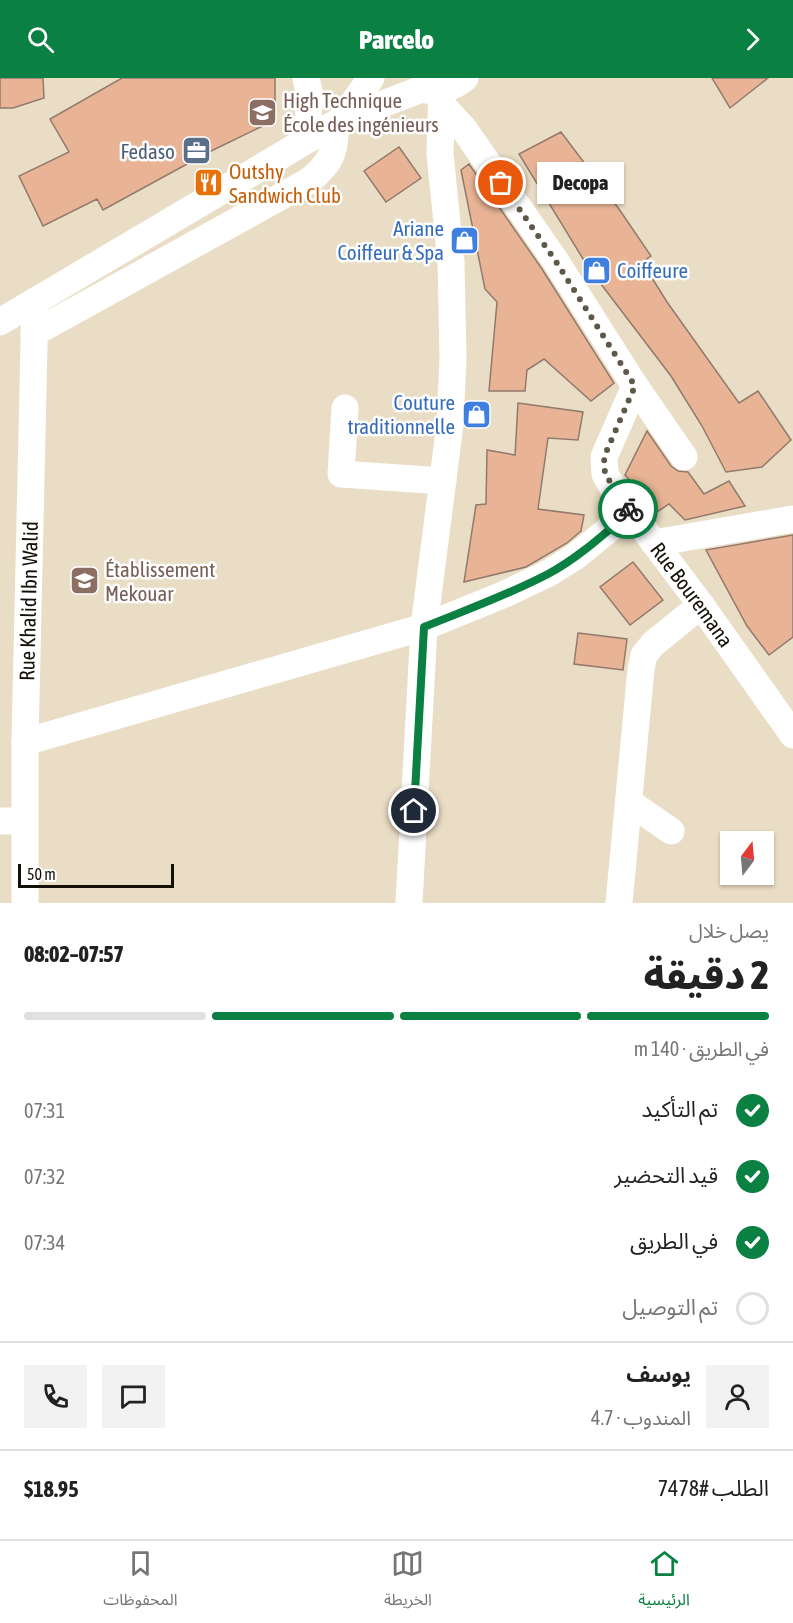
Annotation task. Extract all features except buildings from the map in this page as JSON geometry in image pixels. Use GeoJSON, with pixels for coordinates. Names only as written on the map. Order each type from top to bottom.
{"type":"FeatureCollection","features":[{"type":"Feature","properties":{"kind":"street"},"geometry":{"type":"LineString","coordinates":[[306,78],[310,96],[306,140]]}},
{"type":"Feature","properties":{"kind":"street"},"geometry":{"type":"LineString","coordinates":[[34,333],[309,181],[331,158],[336,144],[338,122],[372,78]]}},
{"type":"Feature","properties":{"kind":"street"},"geometry":{"type":"LineString","coordinates":[[0,322],[338,122],[434,88]]}},
{"type":"Feature","properties":{"kind":"street"},"geometry":{"type":"LineString","coordinates":[[434,88],[555,260],[635,386],[684,457]]}},
{"type":"Feature","properties":{"kind":"street"},"geometry":{"type":"LineString","coordinates":[[409,903],[424,627],[450,424],[453,308],[451,262],[434,88]]}},
{"type":"Feature","properties":{"kind":"street","name":"Rue Khalid Ibn Walid"},"geometry":{"type":"LineString","coordinates":[[25,903],[12,821],[26,742],[35,301]]}},
{"type":"Feature","properties":{"kind":"street","name":"Rue Bouremana"},"geometry":{"type":"LineString","coordinates":[[635,386],[604,457],[605,474],[630,512],[701,605],[793,735]]}},
{"type":"Feature","properties":{"kind":"street"},"geometry":{"type":"LineString","coordinates":[[345,408],[341,474],[443,482]]}},
{"type":"Feature","properties":{"kind":"street"},"geometry":{"type":"LineString","coordinates":[[26,742],[424,627],[505,594],[549,573],[576,555],[630,512]]}},
{"type":"Feature","properties":{"kind":"street"},"geometry":{"type":"LineString","coordinates":[[654,543],[793,519]]}},
{"type":"Feature","properties":{"kind":"street"},"geometry":{"type":"LineString","coordinates":[[619,903],[644,656],[653,644],[701,605]]}},
{"type":"Feature","properties":{"kind":"street"},"geometry":{"type":"LineString","coordinates":[[629,802],[671,831]]}},
{"type":"Feature","properties":{"kind":"way so far"},"geometry":{"type":"LineString","coordinates":[[501,183],[555,260],[635,386],[604,457],[605,474],[628,509]]}},
{"type":"Feature","properties":{"kind":"place","name":"High Technique École des ingénieurs"},"geometry":{"type":"Point","coordinates":[262,112]}},
{"type":"Feature","properties":{"kind":"place","name":"Fedaso"},"geometry":{"type":"Point","coordinates":[196,151]}},
{"type":"Feature","properties":{"kind":"place","name":"Outshy Sandwich Club"},"geometry":{"type":"Point","coordinates":[208,183]}},
{"type":"Feature","properties":{"kind":"place","name":"Decopa"},"geometry":{"type":"Point","coordinates":[501,183]}},
{"type":"Feature","properties":{"kind":"place","name":"Ariane Coiffeur & Spa"},"geometry":{"type":"Point","coordinates":[465,240]}},
{"type":"Feature","properties":{"kind":"place","name":"Coiffeure"},"geometry":{"type":"Point","coordinates":[596,270]}},
{"type":"Feature","properties":{"kind":"place","name":"Couture traditionnelle"},"geometry":{"type":"Point","coordinates":[476,414]}},
{"type":"Feature","properties":{"kind":"place","name":"Établissement Mekouar"},"geometry":{"type":"Point","coordinates":[84,581]}},
{"type":"Feature","properties":{"kind":"route"},"geometry":{"type":"LineString","coordinates":[[414,811],[424,627],[505,594],[549,573],[600,537],[630,512],[628,509]]}}]}
